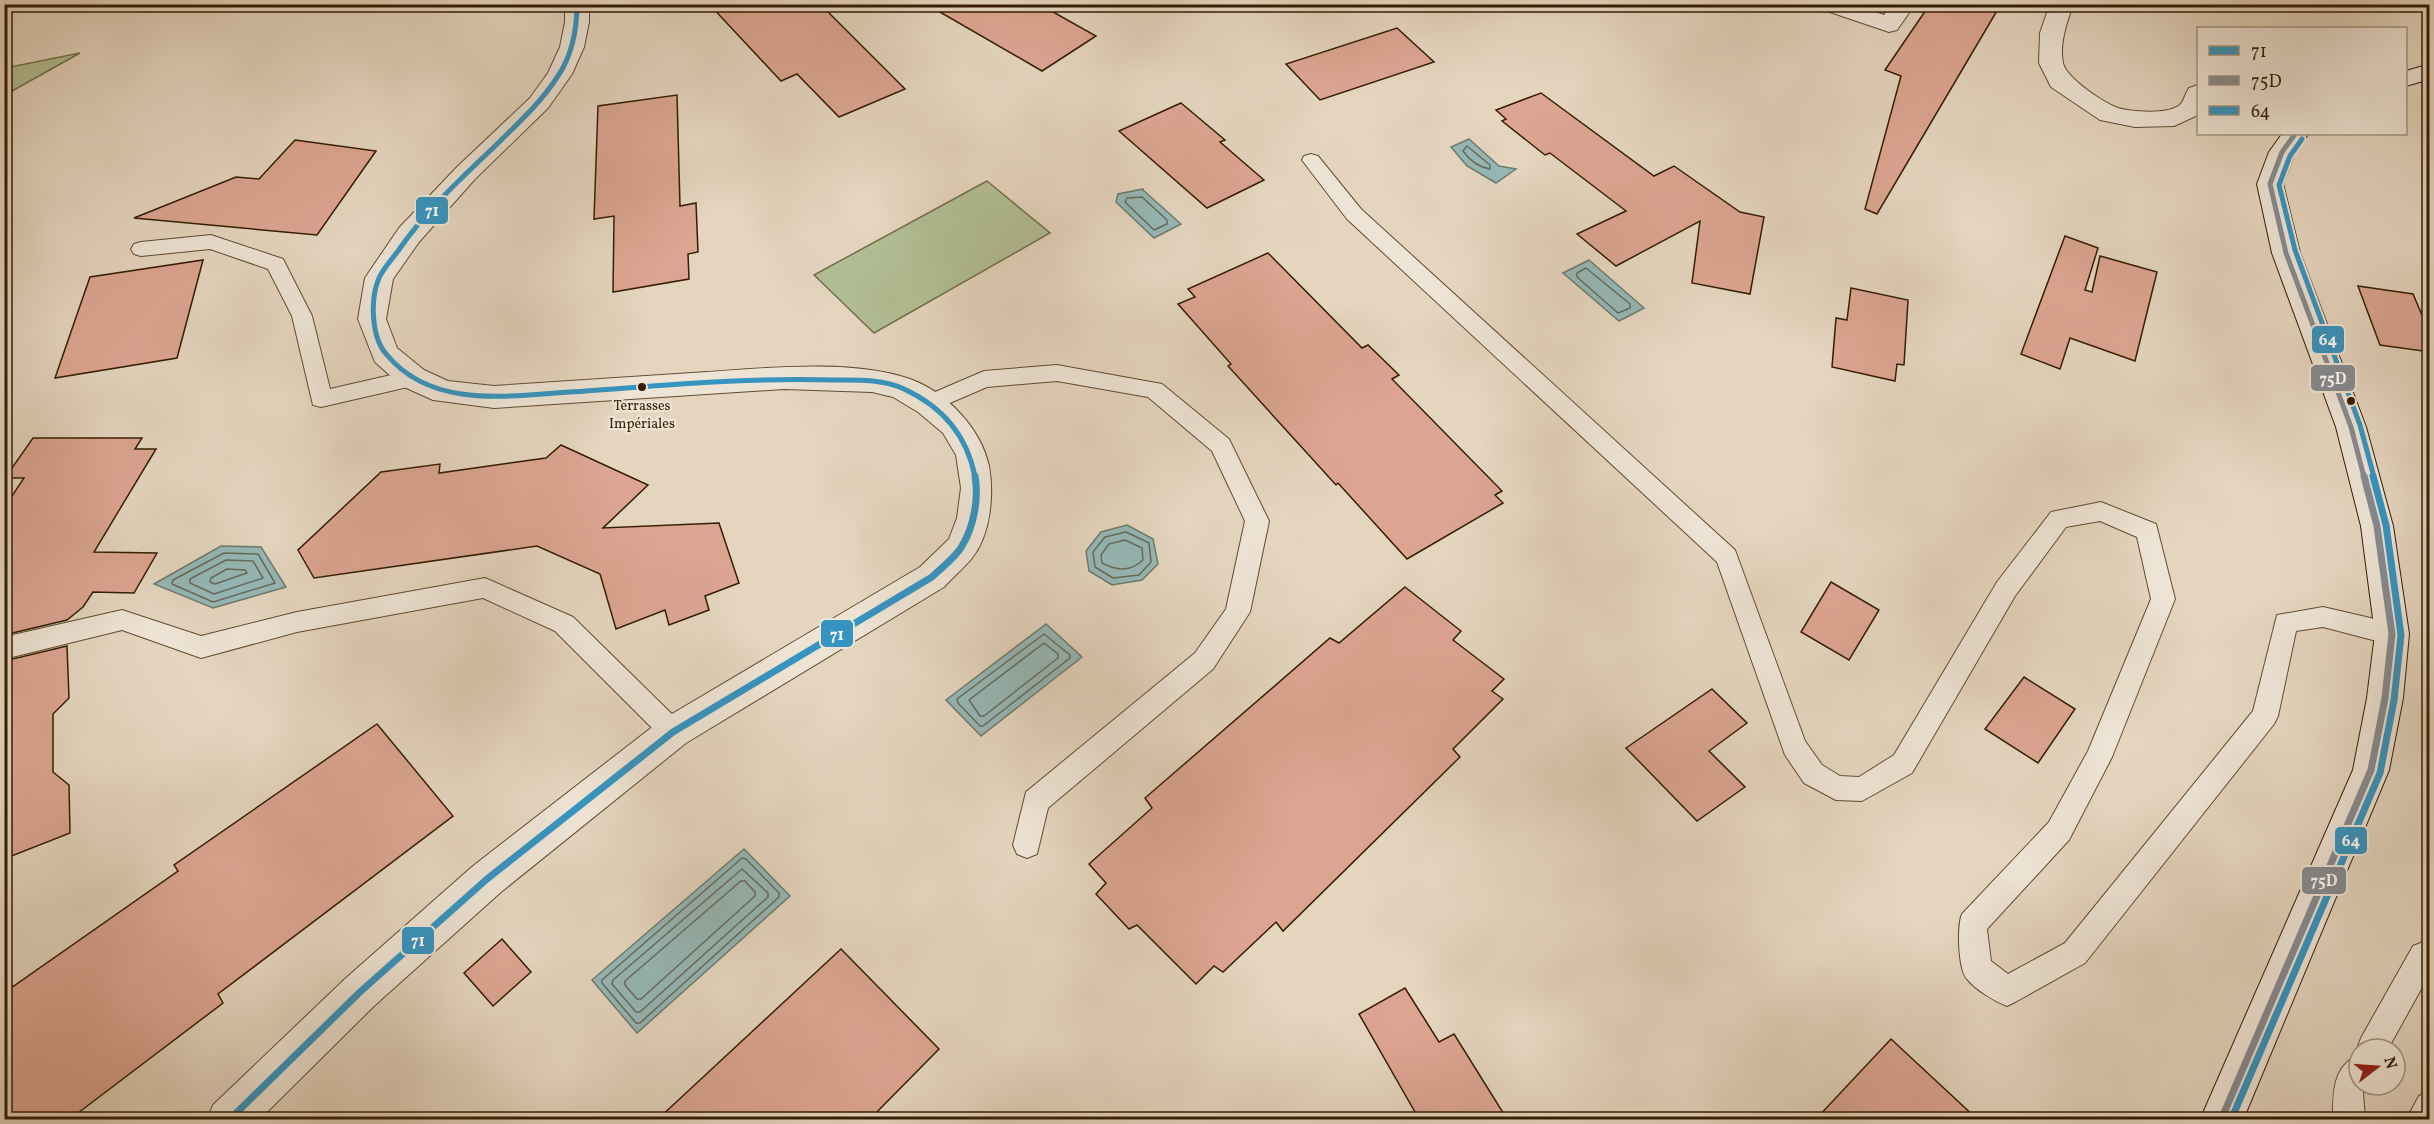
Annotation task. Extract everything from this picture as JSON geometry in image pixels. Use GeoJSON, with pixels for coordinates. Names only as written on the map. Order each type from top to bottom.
{"type":"FeatureCollection","features":[{"type":"Feature","properties":{"kind":"street"},"geometry":{"type":"LineString","coordinates":[[228,1119],[360,992],[487,879],[673,732],[932,577],[962,547],[973,518],[977,488],[971,455],[954,425],[929,404],[902,388],[872,381],[784,378],[494,397],[444,392],[413,378],[385,354],[372,319],[379,278],[410,235],[442,199],[539,103],[560,74],[572,47],[577,22],[576,4]]}},
{"type":"Feature","properties":{"kind":"street"},"geometry":{"type":"LineString","coordinates":[[1829,4],[1889,25],[1904,4]]}},
{"type":"Feature","properties":{"kind":"street"},"geometry":{"type":"LineString","coordinates":[[2062,4],[2052,33],[2051,63],[2060,82],[2109,114],[2135,119],[2174,118],[2192,108],[2197,97]]}},
{"type":"Feature","properties":{"kind":"street"},"geometry":{"type":"LineString","coordinates":[[2407,79],[2430,71]]}},
{"type":"Feature","properties":{"kind":"street"},"geometry":{"type":"LineString","coordinates":[[2221,1119],[2371,770],[2385,698],[2392,634],[2377,526],[2351,427],[2286,253],[2270,184],[2282,152],[2294,135]]}},
{"type":"Feature","properties":{"kind":"lane"},"geometry":{"type":"LineString","coordinates":[[1311,160],[1354,214],[1727,557],[1794,747],[1813,774],[1836,789],[1862,789],[1903,764],[2006,589],[2058,519],[2101,511],[2148,531],[2163,599],[2099,757],[2059,831],[1972,924],[1977,969],[2007,991],[2075,953],[2265,716],[2286,622],[2324,617],[2392,634]]}},
{"type":"Feature","properties":{"kind":"lane"},"geometry":{"type":"LineString","coordinates":[[141,249],[211,242],[276,264],[302,316],[321,399],[413,378]]}},
{"type":"Feature","properties":{"kind":"lane"},"geometry":{"type":"LineString","coordinates":[[929,404],[984,379],[1057,373],[1154,390],[1221,445],[1257,521],[1238,612],[1204,660],[1036,801],[1027,845]]}},
{"type":"Feature","properties":{"kind":"lane"},"geometry":{"type":"LineString","coordinates":[[4,648],[123,620],[201,647],[297,622],[484,588],[564,624],[673,732]]}},
{"type":"Feature","properties":{"kind":"lane"},"geometry":{"type":"LineString","coordinates":[[2379,1037],[2423,956],[2430,956]]}},
{"type":"Feature","properties":{"kind":"lane"},"geometry":{"type":"LineString","coordinates":[[2348,1097],[2349,1119]]}},
{"type":"Feature","properties":{"kind":"lane"},"geometry":{"type":"LineString","coordinates":[[2421,1119],[2430,1107]]}},
{"type":"Feature","properties":{"kind":"green space"},"geometry":{"type":"Polygon","coordinates":[[[80,53],[5,95],[5,68],[80,53]]]}},
{"type":"Feature","properties":{"kind":"green space"},"geometry":{"type":"Polygon","coordinates":[[[987,181],[1050,233],[874,333],[814,275],[987,181]]]}},
{"type":"Feature","properties":{"kind":"water"},"geometry":{"type":"Polygon","coordinates":[[[1469,139],[1499,166],[1516,169],[1496,183],[1467,166],[1451,147],[1469,139]]]}},
{"type":"Feature","properties":{"kind":"water"},"geometry":{"type":"Polygon","coordinates":[[[1143,189],[1181,224],[1154,238],[1116,202],[1118,194],[1143,189]]]}},
{"type":"Feature","properties":{"kind":"water"},"geometry":{"type":"Polygon","coordinates":[[[1589,260],[1644,308],[1619,321],[1563,273],[1589,260]]]}},
{"type":"Feature","properties":{"kind":"water"},"geometry":{"type":"Polygon","coordinates":[[[1127,525],[1153,539],[1158,564],[1142,580],[1112,585],[1089,571],[1086,551],[1101,532],[1127,525]]]}},
{"type":"Feature","properties":{"kind":"water"},"geometry":{"type":"Polygon","coordinates":[[[221,546],[261,547],[286,587],[213,608],[154,584],[221,546]]]}},
{"type":"Feature","properties":{"kind":"water"},"geometry":{"type":"Polygon","coordinates":[[[1046,624],[1082,657],[981,736],[946,700],[1046,624]]]}},
{"type":"Feature","properties":{"kind":"water"},"geometry":{"type":"Polygon","coordinates":[[[744,849],[790,896],[637,1033],[592,980],[744,849]]]}},
{"type":"Feature","properties":{"kind":"building"},"geometry":{"type":"Polygon","coordinates":[[[709,4],[820,4],[905,89],[839,117],[797,74],[781,81],[709,4]]]}},
{"type":"Feature","properties":{"kind":"building"},"geometry":{"type":"Polygon","coordinates":[[[926,4],[1039,4],[1096,36],[1042,71],[926,4]]]}},
{"type":"Feature","properties":{"kind":"building"},"geometry":{"type":"Polygon","coordinates":[[[1930,4],[2001,4],[1877,214],[1865,209],[1901,76],[1885,70],[1930,4]]]}},
{"type":"Feature","properties":{"kind":"building"},"geometry":{"type":"Polygon","coordinates":[[[1397,28],[1434,62],[1320,100],[1286,64],[1397,28]]]}},
{"type":"Feature","properties":{"kind":"building"},"geometry":{"type":"Polygon","coordinates":[[[1541,93],[1654,176],[1674,166],[1740,212],[1764,217],[1750,294],[1692,283],[1700,221],[1616,266],[1577,234],[1626,211],[1550,153],[1545,155],[1502,121],[1506,119],[1496,110],[1541,93]]]}},
{"type":"Feature","properties":{"kind":"building"},"geometry":{"type":"Polygon","coordinates":[[[677,95],[680,206],[696,203],[698,252],[688,254],[689,279],[613,292],[614,216],[594,219],[598,106],[677,95]]]}},
{"type":"Feature","properties":{"kind":"building"},"geometry":{"type":"Polygon","coordinates":[[[1181,103],[1225,140],[1220,142],[1264,180],[1207,208],[1119,131],[1181,103]]]}},
{"type":"Feature","properties":{"kind":"building"},"geometry":{"type":"Polygon","coordinates":[[[295,140],[376,151],[317,235],[134,218],[236,177],[259,179],[295,140]]]}},
{"type":"Feature","properties":{"kind":"building"},"geometry":{"type":"Polygon","coordinates":[[[2065,236],[2098,248],[2085,290],[2092,292],[2100,256],[2157,272],[2135,361],[2070,338],[2060,369],[2021,354],[2065,236]]]}},
{"type":"Feature","properties":{"kind":"building"},"geometry":{"type":"Polygon","coordinates":[[[1268,253],[1362,348],[1368,345],[1399,375],[1392,379],[1502,491],[1495,495],[1503,503],[1407,559],[1338,483],[1336,485],[1228,366],[1231,364],[1178,304],[1195,297],[1188,289],[1268,253]]]}},
{"type":"Feature","properties":{"kind":"building"},"geometry":{"type":"Polygon","coordinates":[[[203,260],[177,358],[55,378],[90,277],[203,260]]]}},
{"type":"Feature","properties":{"kind":"building"},"geometry":{"type":"Polygon","coordinates":[[[2358,286],[2413,294],[2430,334],[2430,352],[2380,345],[2358,286]]]}},
{"type":"Feature","properties":{"kind":"building"},"geometry":{"type":"Polygon","coordinates":[[[1851,288],[1908,300],[1904,365],[1897,364],[1895,381],[1832,367],[1836,318],[1847,320],[1851,288]]]}},
{"type":"Feature","properties":{"kind":"building"},"geometry":{"type":"Polygon","coordinates":[[[33,438],[142,438],[135,449],[156,449],[94,552],[157,553],[134,593],[93,592],[83,607],[67,620],[4,635],[4,508],[24,478],[5,478],[33,438]]]}},
{"type":"Feature","properties":{"kind":"building"},"geometry":{"type":"Polygon","coordinates":[[[561,445],[648,485],[603,528],[719,523],[739,583],[705,596],[709,610],[669,625],[665,610],[616,629],[600,574],[537,546],[314,578],[298,550],[381,472],[440,464],[439,473],[546,458],[561,445]]]}},
{"type":"Feature","properties":{"kind":"building"},"geometry":{"type":"Polygon","coordinates":[[[1831,582],[1879,610],[1849,660],[1801,632],[1831,582]]]}},
{"type":"Feature","properties":{"kind":"building"},"geometry":{"type":"Polygon","coordinates":[[[1405,587],[1461,631],[1453,640],[1504,679],[1492,691],[1503,699],[1453,749],[1460,757],[1283,931],[1276,922],[1223,972],[1214,966],[1196,984],[1137,925],[1129,929],[1096,894],[1106,883],[1089,864],[1152,808],[1145,798],[1330,638],[1339,643],[1405,587]]]}},
{"type":"Feature","properties":{"kind":"building"},"geometry":{"type":"Polygon","coordinates":[[[67,646],[69,698],[53,714],[53,772],[69,785],[70,833],[4,859],[4,661],[67,646]]]}},
{"type":"Feature","properties":{"kind":"building"},"geometry":{"type":"Polygon","coordinates":[[[2024,677],[2075,709],[2038,763],[1985,729],[2024,677]]]}},
{"type":"Feature","properties":{"kind":"building"},"geometry":{"type":"Polygon","coordinates":[[[1712,689],[1747,723],[1709,751],[1745,787],[1697,821],[1626,748],[1712,689]]]}},
{"type":"Feature","properties":{"kind":"building"},"geometry":{"type":"Polygon","coordinates":[[[377,724],[453,816],[218,994],[223,1003],[70,1119],[4,1119],[4,993],[178,871],[174,865],[377,724]]]}},
{"type":"Feature","properties":{"kind":"building"},"geometry":{"type":"Polygon","coordinates":[[[502,939],[531,972],[493,1006],[464,973],[502,939]]]}},
{"type":"Feature","properties":{"kind":"building"},"geometry":{"type":"Polygon","coordinates":[[[841,949],[939,1049],[870,1119],[658,1119],[841,949]]]}},
{"type":"Feature","properties":{"kind":"building"},"geometry":{"type":"Polygon","coordinates":[[[1405,988],[1439,1042],[1454,1034],[1507,1119],[1419,1119],[1359,1014],[1405,988]]]}},
{"type":"Feature","properties":{"kind":"building"},"geometry":{"type":"Polygon","coordinates":[[[1891,1039],[1977,1119],[1816,1119],[1891,1039]]]}},
{"type":"Feature","properties":{"kind":"transit line","name":"71"},"geometry":{"type":"LineString","coordinates":[[229,1120],[360,992],[487,879],[673,732],[932,577],[962,547],[973,518],[977,488],[971,455],[954,425],[929,404],[902,388],[872,381],[784,378],[494,397],[444,392],[413,378],[385,354],[372,319],[379,278],[409,235],[466,173],[539,103],[560,74],[572,47],[577,22],[577,4]]}},
{"type":"Feature","properties":{"kind":"transit line","name":"75D"},"geometry":{"type":"LineString","coordinates":[[2221,1120],[2371,770],[2385,698],[2392,634],[2377,526],[2351,427],[2286,253],[2270,184],[2282,152],[2294,135]]}},
{"type":"Feature","properties":{"kind":"transit line","name":"64"},"geometry":{"type":"LineString","coordinates":[[2231,1120],[2380,773],[2394,700],[2401,635],[2386,525],[2360,425],[2295,250],[2279,185],[2290,156],[2302,139]]}},
{"type":"Feature","properties":{"kind":"place","name":"Terrasses Impériales"},"geometry":{"type":"Point","coordinates":[642,387]}}]}
